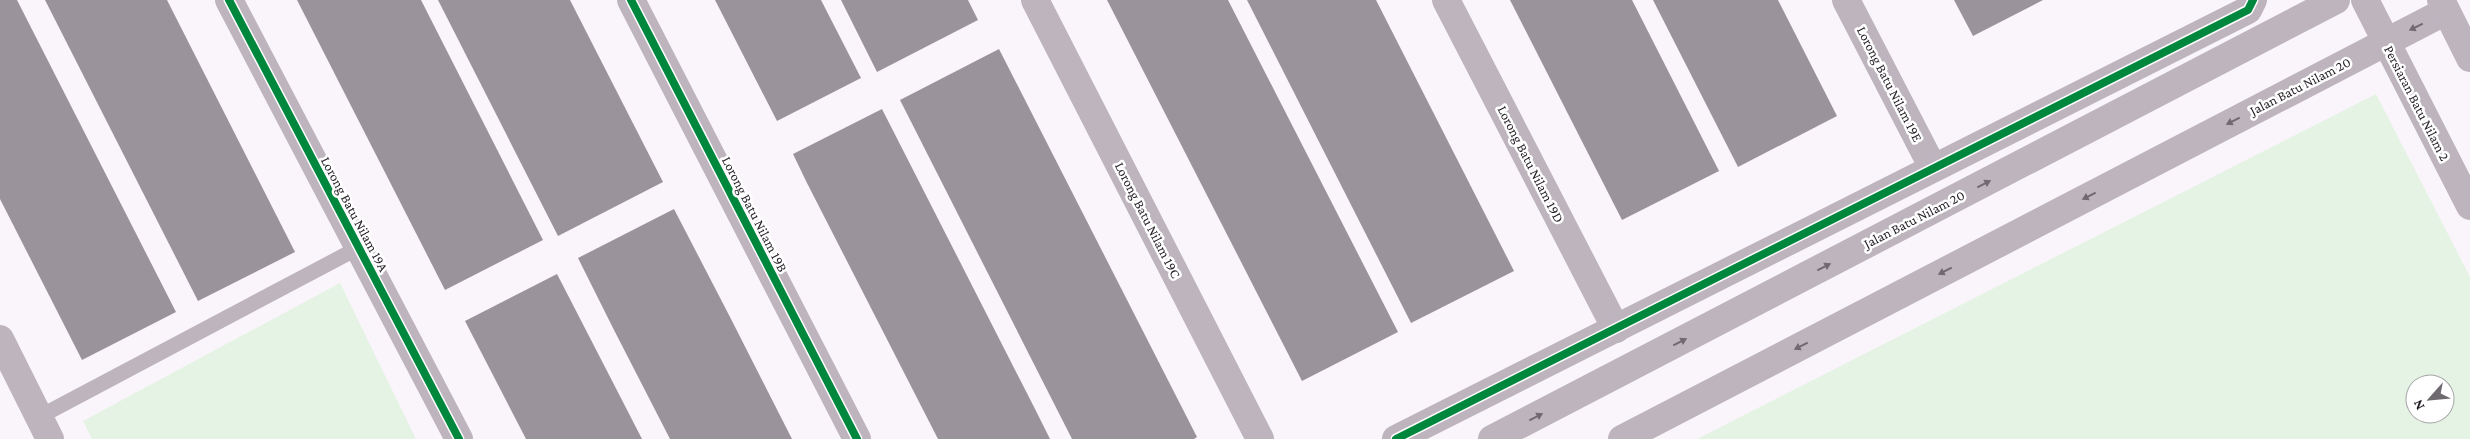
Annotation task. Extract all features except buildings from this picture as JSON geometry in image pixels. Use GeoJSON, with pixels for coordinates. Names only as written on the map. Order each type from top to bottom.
{"type":"FeatureCollection","features":[{"type":"Feature","properties":{"kind":"street","name":"Lorong Batu Nilam 19A"},"geometry":{"type":"LineString","coordinates":[[229,0],[459,439]]}},
{"type":"Feature","properties":{"kind":"street","name":"Lorong Batu Nilam 19B"},"geometry":{"type":"LineString","coordinates":[[631,0],[857,439]]}},
{"type":"Feature","properties":{"kind":"street","name":"Lorong Batu Nilam 19C"},"geometry":{"type":"LineString","coordinates":[[1035,0],[1260,439]]}},
{"type":"Feature","properties":{"kind":"street","name":"Lorong Batu Nilam 19D"},"geometry":{"type":"LineString","coordinates":[[1446,0],[1616,329]]}},
{"type":"Feature","properties":{"kind":"street","name":"Lorong Batu Nilam 19E"},"geometry":{"type":"LineString","coordinates":[[1846,0],[1933,168]]}},
{"type":"Feature","properties":{"kind":"street","name":"Jalan Batu Nilam 20"},"geometry":{"type":"LineString","coordinates":[[1492,439],[2336,0]]}},
{"type":"Feature","properties":{"kind":"street","name":"Persiaran Batu Nilam 2"},"geometry":{"type":"LineString","coordinates":[[2365,0],[2470,206]]}},
{"type":"Feature","properties":{"kind":"street"},"geometry":{"type":"LineString","coordinates":[[1396,439],[1933,168],[2250,5]]}},
{"type":"Feature","properties":{"kind":"street"},"geometry":{"type":"LineString","coordinates":[[2444,6],[2470,58]]}},
{"type":"Feature","properties":{"kind":"street","name":"Jalan Batu Nilam 20"},"geometry":{"type":"LineString","coordinates":[[1622,439],[2385,42],[2444,6]]}},
{"type":"Feature","properties":{"kind":"street"},"geometry":{"type":"LineString","coordinates":[[0,339],[45,428]]}},
{"type":"Feature","properties":{"kind":"lane"},"geometry":{"type":"LineString","coordinates":[[45,428],[358,248]]}},
{"type":"Feature","properties":{"kind":"green space"},"geometry":{"type":"Polygon","coordinates":[[[2376,94],[2470,277],[2470,439],[1697,439],[2376,94]]]}},
{"type":"Feature","properties":{"kind":"green space"},"geometry":{"type":"Polygon","coordinates":[[[340,283],[416,439],[92,439],[83,421],[340,283]]]}},
{"type":"Feature","properties":{"kind":"cycle path"},"geometry":{"type":"LineString","coordinates":[[229,0],[459,439]]}},
{"type":"Feature","properties":{"kind":"cycle path"},"geometry":{"type":"LineString","coordinates":[[631,0],[857,439]]}},
{"type":"Feature","properties":{"kind":"cycle path"},"geometry":{"type":"LineString","coordinates":[[1396,439],[2248,10],[2253,0]]}}]}
